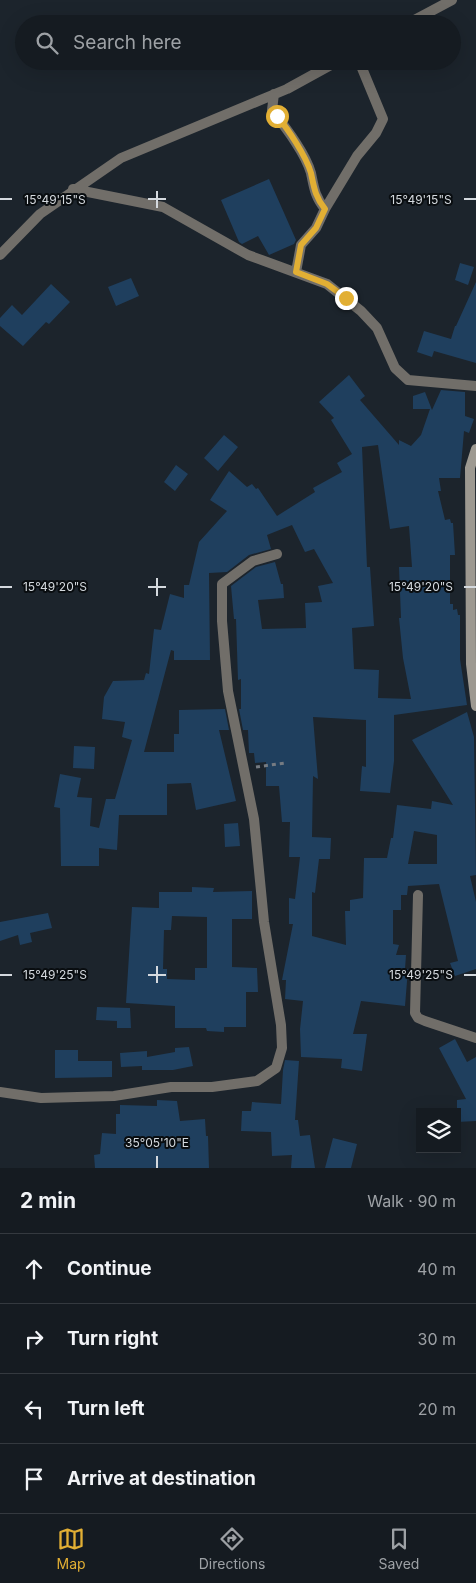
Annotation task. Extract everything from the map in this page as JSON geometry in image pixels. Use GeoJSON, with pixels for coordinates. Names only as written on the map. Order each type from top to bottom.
{"type":"FeatureCollection","features":[{"type":"Feature","properties":{"kind":"street"},"geometry":{"type":"LineString","coordinates":[[424,15],[452,0]]}},
{"type":"Feature","properties":{"kind":"street"},"geometry":{"type":"LineString","coordinates":[[0,254],[40,214],[73,189],[134,152],[274,94],[321,70]]}},
{"type":"Feature","properties":{"kind":"street"},"geometry":{"type":"LineString","coordinates":[[296,272],[301,245],[316,228],[325,209],[357,156],[376,133],[383,119],[363,70]]}},
{"type":"Feature","properties":{"kind":"street"},"geometry":{"type":"LineString","coordinates":[[274,94],[272,110],[285,125],[300,152],[310,173],[316,198],[325,209]]}},
{"type":"Feature","properties":{"kind":"street"},"geometry":{"type":"LineString","coordinates":[[73,189],[163,208],[248,255],[327,284],[361,311],[377,328],[395,368],[408,380],[476,386]]}},
{"type":"Feature","properties":{"kind":"street"},"geometry":{"type":"LineString","coordinates":[[476,449],[470,468],[471,664],[476,706]]}},
{"type":"Feature","properties":{"kind":"street"},"geometry":{"type":"LineString","coordinates":[[0,1092],[20,1096],[65,1099],[114,1096],[171,1087],[257,1082],[276,1068],[282,1048],[280,1025],[264,922],[254,819],[228,690],[222,621],[222,584],[253,561],[277,554]]}},
{"type":"Feature","properties":{"kind":"street"},"geometry":{"type":"LineString","coordinates":[[418,895],[415,1013],[418,1018],[425,1021],[476,1038]]}},
{"type":"Feature","properties":{"kind":"path"},"geometry":{"type":"LineString","coordinates":[[244,768],[285,763]]}},
{"type":"Feature","properties":{"kind":"building"},"geometry":{"type":"Polygon","coordinates":[[[269,179],[296,240],[294,244],[269,255],[258,236],[242,244],[239,242],[221,200],[269,179]]]}},
{"type":"Feature","properties":{"kind":"building"},"geometry":{"type":"Polygon","coordinates":[[[460,263],[474,267],[468,285],[455,280],[460,263]]]}},
{"type":"Feature","properties":{"kind":"building"},"geometry":{"type":"Polygon","coordinates":[[[131,278],[139,296],[116,306],[108,287],[131,278]]]}},
{"type":"Feature","properties":{"kind":"building"},"geometry":{"type":"Polygon","coordinates":[[[476,282],[476,363],[434,351],[432,357],[417,352],[424,331],[451,339],[455,326],[476,282]]]}},
{"type":"Feature","properties":{"kind":"building"},"geometry":{"type":"Polygon","coordinates":[[[51,284],[70,302],[49,324],[46,322],[23,346],[0,326],[0,318],[12,305],[22,315],[51,284]]]}},
{"type":"Feature","properties":{"kind":"building"},"geometry":{"type":"Polygon","coordinates":[[[349,375],[365,396],[360,400],[399,445],[399,440],[411,446],[421,435],[430,409],[413,409],[413,396],[425,392],[432,410],[441,390],[465,392],[465,416],[474,419],[469,433],[464,431],[460,478],[439,478],[441,491],[438,491],[445,520],[450,519],[451,523],[453,523],[455,555],[450,555],[450,604],[453,604],[453,610],[457,609],[458,615],[460,615],[460,659],[467,705],[394,715],[394,761],[390,793],[360,791],[362,766],[366,767],[366,720],[313,717],[318,779],[313,776],[312,837],[331,838],[330,859],[319,859],[315,893],[312,892],[312,936],[346,945],[345,911],[350,911],[350,900],[363,898],[364,858],[387,858],[391,838],[393,838],[397,805],[431,809],[432,801],[453,805],[412,740],[467,712],[474,737],[476,875],[470,876],[476,902],[476,969],[455,976],[450,963],[458,961],[439,884],[408,886],[407,895],[401,895],[401,910],[393,910],[393,944],[399,945],[396,955],[406,955],[405,969],[408,969],[405,1006],[361,1001],[353,1034],[367,1034],[362,1071],[341,1068],[342,1059],[301,1057],[300,1029],[303,1001],[285,999],[286,980],[282,980],[293,924],[289,924],[289,898],[295,899],[300,857],[289,857],[290,822],[282,822],[279,786],[266,786],[266,762],[255,763],[254,753],[249,753],[248,730],[243,730],[239,709],[241,709],[241,679],[238,680],[236,619],[234,619],[231,586],[256,567],[275,562],[281,584],[283,584],[284,598],[258,600],[262,629],[306,628],[305,603],[322,602],[318,586],[333,583],[314,549],[305,552],[292,525],[267,535],[271,549],[249,555],[227,572],[209,573],[210,660],[174,660],[174,651],[171,650],[144,752],[174,752],[174,734],[179,734],[179,710],[225,709],[229,730],[219,730],[236,801],[196,810],[191,783],[167,784],[167,815],[119,815],[117,850],[99,848],[99,866],[61,866],[60,808],[54,807],[60,774],[81,778],[77,797],[92,798],[90,826],[99,828],[106,799],[115,799],[132,740],[122,737],[125,722],[102,719],[104,697],[113,681],[144,680],[146,673],[149,674],[154,629],[161,630],[170,594],[184,598],[184,585],[189,585],[199,542],[227,511],[210,500],[229,471],[247,487],[252,484],[256,489],[258,488],[277,516],[315,492],[313,488],[342,472],[337,463],[352,454],[331,420],[334,418],[319,402],[349,375]],[[378,445],[362,447],[367,567],[370,567],[374,626],[352,628],[354,669],[379,670],[378,698],[411,699],[403,658],[399,618],[401,618],[399,567],[412,567],[409,526],[390,529],[378,445]],[[414,831],[408,864],[437,864],[437,835],[414,831]]]}},
{"type":"Feature","properties":{"kind":"building"},"geometry":{"type":"Polygon","coordinates":[[[224,435],[238,447],[218,471],[204,458],[224,435]]]}},
{"type":"Feature","properties":{"kind":"building"},"geometry":{"type":"Polygon","coordinates":[[[176,465],[188,474],[175,491],[164,482],[176,465]]]}},
{"type":"Feature","properties":{"kind":"building"},"geometry":{"type":"Polygon","coordinates":[[[74,746],[95,747],[94,769],[73,768],[74,746]]]}},
{"type":"Feature","properties":{"kind":"building"},"geometry":{"type":"Polygon","coordinates":[[[238,823],[240,846],[225,847],[224,824],[238,823]]]}},
{"type":"Feature","properties":{"kind":"building"},"geometry":{"type":"Polygon","coordinates":[[[192,887],[214,888],[213,892],[252,891],[252,919],[232,919],[232,967],[257,968],[258,992],[246,992],[246,1027],[224,1027],[224,1032],[207,1031],[206,1028],[175,1028],[175,1006],[126,1003],[132,907],[159,908],[159,892],[192,892],[192,887]],[[172,916],[171,930],[164,930],[163,969],[167,969],[167,979],[195,980],[195,968],[207,968],[207,917],[172,916]]]}},
{"type":"Feature","properties":{"kind":"building"},"geometry":{"type":"Polygon","coordinates":[[[48,913],[52,928],[30,933],[32,942],[20,945],[18,935],[0,941],[0,922],[48,913]]]}},
{"type":"Feature","properties":{"kind":"building"},"geometry":{"type":"Polygon","coordinates":[[[97,1007],[130,1008],[131,1028],[117,1028],[117,1021],[96,1020],[97,1007]]]}},
{"type":"Feature","properties":{"kind":"building"},"geometry":{"type":"Polygon","coordinates":[[[455,1039],[467,1062],[476,1057],[476,1121],[461,1122],[461,1108],[457,1108],[457,1100],[466,1099],[439,1048],[455,1039]]]}},
{"type":"Feature","properties":{"kind":"building"},"geometry":{"type":"Polygon","coordinates":[[[189,1047],[193,1066],[173,1070],[142,1070],[142,1066],[121,1067],[120,1053],[147,1051],[147,1057],[175,1052],[175,1048],[189,1047]]]}},
{"type":"Feature","properties":{"kind":"building"},"geometry":{"type":"Polygon","coordinates":[[[55,1050],[78,1050],[78,1061],[112,1061],[112,1077],[55,1078],[55,1050]]]}},
{"type":"Feature","properties":{"kind":"building"},"geometry":{"type":"Polygon","coordinates":[[[285,1060],[299,1061],[295,1120],[298,1120],[300,1136],[310,1135],[315,1168],[291,1168],[292,1155],[272,1156],[271,1132],[241,1131],[242,1111],[251,1111],[252,1102],[281,1104],[285,1060]]]}},
{"type":"Feature","properties":{"kind":"building"},"geometry":{"type":"Polygon","coordinates":[[[157,1100],[177,1101],[180,1121],[205,1119],[206,1136],[208,1136],[209,1168],[95,1168],[94,1155],[100,1154],[102,1133],[116,1134],[116,1114],[120,1114],[120,1105],[157,1106],[157,1100]]]}},
{"type":"Feature","properties":{"kind":"building"},"geometry":{"type":"Polygon","coordinates":[[[333,1138],[357,1144],[351,1168],[325,1168],[333,1138]]]}},
{"type":"Feature","properties":{"kind":"route"},"geometry":{"type":"LineString","coordinates":[[277,116],[285,125],[300,152],[310,173],[316,198],[325,209],[316,228],[301,245],[299,267],[296,272],[327,284],[346,298]]}}]}
